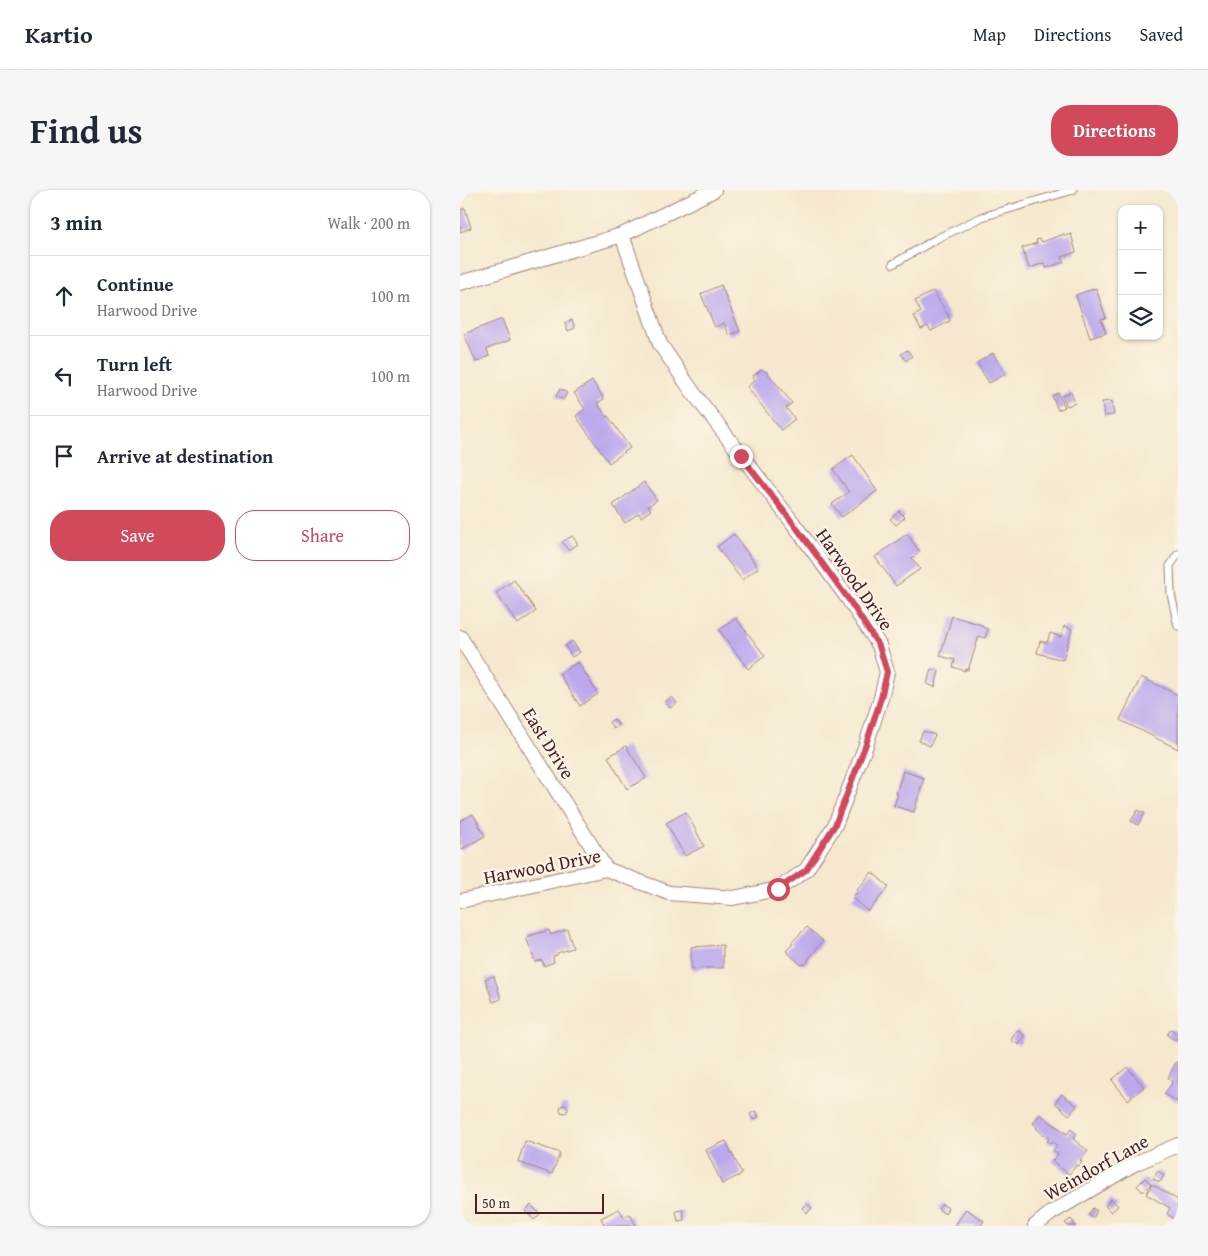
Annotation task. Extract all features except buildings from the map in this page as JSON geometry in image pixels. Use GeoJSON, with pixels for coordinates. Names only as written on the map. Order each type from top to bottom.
{"type":"FeatureCollection","features":[{"type":"Feature","properties":{"kind":"street"},"geometry":{"type":"LineString","coordinates":[[460,283],[622,235],[714,190]]}},
{"type":"Feature","properties":{"kind":"street","name":"Harwood Drive"},"geometry":{"type":"LineString","coordinates":[[460,901],[606,869],[669,893],[733,898],[778,889],[806,870],[835,825],[881,698],[887,672],[879,646],[849,600],[692,391],[660,344],[622,235]]}},
{"type":"Feature","properties":{"kind":"street","name":"East Drive"},"geometry":{"type":"LineString","coordinates":[[460,637],[606,869]]}},
{"type":"Feature","properties":{"kind":"street","name":"Weindorf Lane"},"geometry":{"type":"LineString","coordinates":[[1035,1226],[1050,1213],[1134,1164],[1178,1145]]}},
{"type":"Feature","properties":{"kind":"lane"},"geometry":{"type":"LineString","coordinates":[[893,264],[936,239],[982,217],[1073,190]]}},
{"type":"Feature","properties":{"kind":"lane"},"geometry":{"type":"LineString","coordinates":[[1178,554],[1170,566],[1171,594],[1178,626]]}},
{"type":"Feature","properties":{"kind":"route"},"geometry":{"type":"LineString","coordinates":[[741,456],[849,600],[879,646],[887,672],[881,698],[866,744],[835,825],[806,870],[778,889]]}}]}
